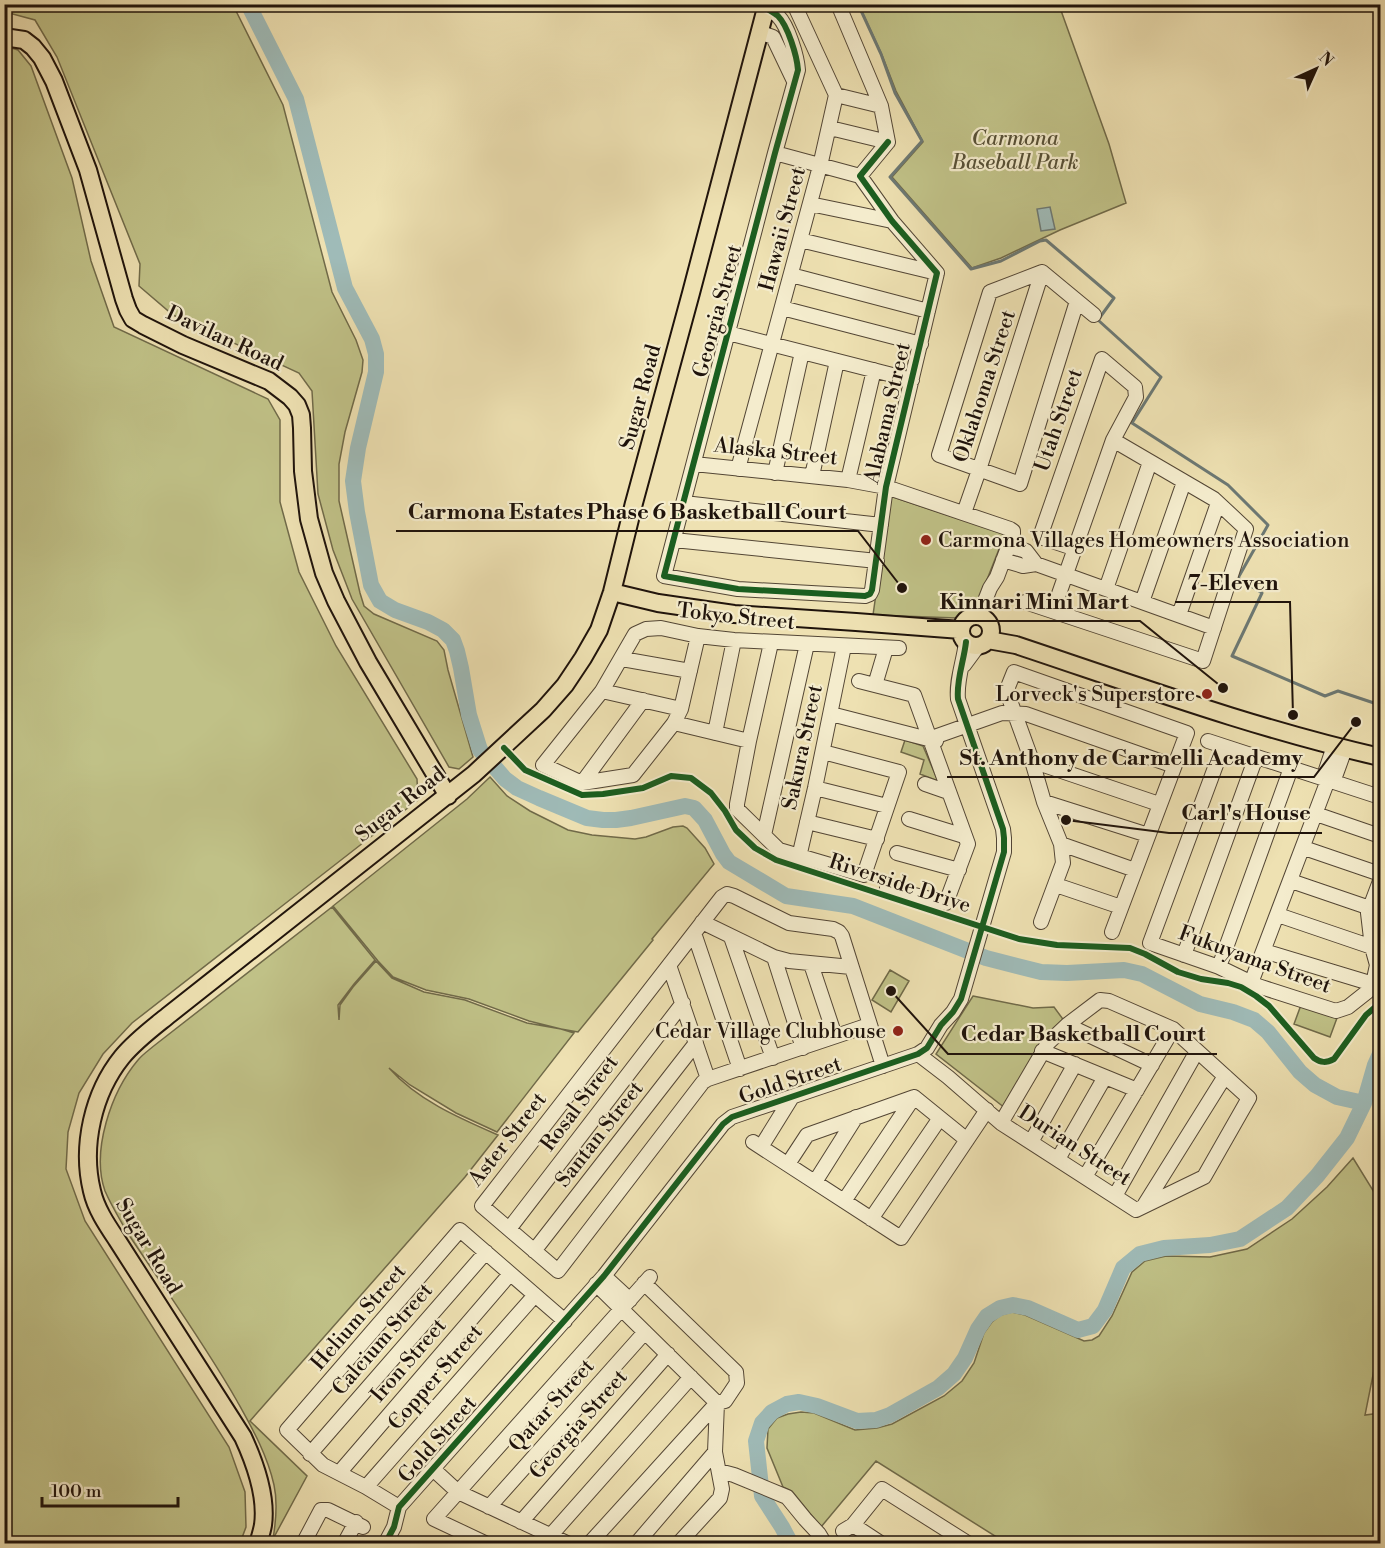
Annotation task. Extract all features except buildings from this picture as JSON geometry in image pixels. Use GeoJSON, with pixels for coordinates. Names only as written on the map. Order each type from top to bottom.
{"type":"FeatureCollection","features":[{"type":"Feature","properties":{"kind":"main road","name":"Sugar Road"},"geometry":{"type":"LineString","coordinates":[[258,1544],[263,1525],[264,1508],[250,1452],[101,1214],[92,1193],[88,1173],[88,1154],[94,1114],[114,1068],[138,1040],[448,796],[500,751],[543,710],[565,685],[599,630],[612,592],[766,6]]}},
{"type":"Feature","properties":{"kind":"main road","name":"Davilan Road"},"geometry":{"type":"LineString","coordinates":[[4,36],[24,40],[33,47],[42,58],[54,81],[88,170],[124,299],[133,319],[183,345],[269,381],[282,389],[297,405],[301,415],[307,507],[324,573],[344,618],[368,662],[448,796]]}},
{"type":"Feature","properties":{"kind":"main road"},"geometry":{"type":"LineString","coordinates":[[612,592],[658,603],[726,613],[978,632],[1232,717],[1380,757]]}},
{"type":"Feature","properties":{"kind":"street"},"geometry":{"type":"LineString","coordinates":[[794,4],[836,95],[881,106]]}},
{"type":"Feature","properties":{"kind":"street"},"geometry":{"type":"LineString","coordinates":[[838,4],[881,106],[888,142]]}},
{"type":"Feature","properties":{"kind":"street","name":"Georgia Street"},"geometry":{"type":"LineString","coordinates":[[664,576],[794,81],[787,53],[789,34],[778,16],[766,6]]}},
{"type":"Feature","properties":{"kind":"street","name":"Georgia Street"},"geometry":{"type":"LineString","coordinates":[[759,32],[773,37],[787,53]]}},
{"type":"Feature","properties":{"kind":"street","name":"Hawaii Street"},"geometry":{"type":"LineString","coordinates":[[738,469],[830,128],[836,95]]}},
{"type":"Feature","properties":{"kind":"street"},"geometry":{"type":"LineString","coordinates":[[830,128],[888,142]]}},
{"type":"Feature","properties":{"kind":"street"},"geometry":{"type":"LineString","coordinates":[[860,176],[888,142]]}},
{"type":"Feature","properties":{"kind":"street"},"geometry":{"type":"LineString","coordinates":[[775,153],[860,176],[892,221],[937,273]]}},
{"type":"Feature","properties":{"kind":"street"},"geometry":{"type":"LineString","coordinates":[[810,204],[892,221]]}},
{"type":"Feature","properties":{"kind":"street"},"geometry":{"type":"LineString","coordinates":[[800,240],[937,273]]}},
{"type":"Feature","properties":{"kind":"street"},"geometry":{"type":"LineString","coordinates":[[1077,301],[1020,484],[939,455],[990,292],[1042,272],[1094,315]]}},
{"type":"Feature","properties":{"kind":"street","name":"Oklahoma Street"},"geometry":{"type":"LineString","coordinates":[[964,513],[1042,272]]}},
{"type":"Feature","properties":{"kind":"street","name":"Alabama Street"},"geometry":{"type":"LineString","coordinates":[[664,576],[738,589],[865,596],[870,594],[877,561],[886,487],[937,273]]}},
{"type":"Feature","properties":{"kind":"street"},"geometry":{"type":"LineString","coordinates":[[791,275],[928,311]]}},
{"type":"Feature","properties":{"kind":"street"},"geometry":{"type":"LineString","coordinates":[[782,308],[921,344]]}},
{"type":"Feature","properties":{"kind":"street"},"geometry":{"type":"LineString","coordinates":[[728,333],[912,380]]}},
{"type":"Feature","properties":{"kind":"street"},"geometry":{"type":"LineString","coordinates":[[775,473],[802,352]]}},
{"type":"Feature","properties":{"kind":"street","name":"Utah Street"},"geometry":{"type":"LineString","coordinates":[[1076,549],[1040,537],[1102,359],[1135,387],[1136,397],[1113,440]]}},
{"type":"Feature","properties":{"kind":"street"},"geometry":{"type":"LineString","coordinates":[[812,476],[837,361]]}},
{"type":"Feature","properties":{"kind":"street"},"geometry":{"type":"LineString","coordinates":[[848,480],[874,370]]}},
{"type":"Feature","properties":{"kind":"street"},"geometry":{"type":"LineString","coordinates":[[1025,602],[1203,661],[1246,529],[1214,499],[1113,440],[1053,611]]}},
{"type":"Feature","properties":{"kind":"street"},"geometry":{"type":"LineString","coordinates":[[1106,589],[1150,462]]}},
{"type":"Feature","properties":{"kind":"street","name":"Alaska Street"},"geometry":{"type":"LineString","coordinates":[[694,464],[848,480],[886,487],[1013,531],[1008,546]]}},
{"type":"Feature","properties":{"kind":"street"},"geometry":{"type":"LineString","coordinates":[[1142,602],[1184,482]]}},
{"type":"Feature","properties":{"kind":"street"},"geometry":{"type":"LineString","coordinates":[[684,503],[881,525]]}},
{"type":"Feature","properties":{"kind":"street"},"geometry":{"type":"LineString","coordinates":[[1179,615],[1218,503]]}},
{"type":"Feature","properties":{"kind":"street"},"geometry":{"type":"LineString","coordinates":[[674,540],[877,561]]}},
{"type":"Feature","properties":{"kind":"street"},"geometry":{"type":"LineString","coordinates":[[918,1054],[927,1048],[941,1025],[945,1007],[966,979],[1004,852],[1003,829],[967,729],[957,693],[957,684],[978,632],[990,588],[997,577],[1008,546],[1026,552],[1036,564]]}},
{"type":"Feature","properties":{"kind":"street"},"geometry":{"type":"LineString","coordinates":[[1003,560],[1023,566],[1036,564],[1214,628]]}},
{"type":"Feature","properties":{"kind":"street","name":"Tokyo Street"},"geometry":{"type":"LineString","coordinates":[[582,783],[543,765],[602,691],[635,634],[646,629],[661,628],[698,636],[771,643],[892,648],[875,685]]}},
{"type":"Feature","properties":{"kind":"street"},"geometry":{"type":"LineString","coordinates":[[582,783],[633,775],[674,723],[681,709],[698,636]]}},
{"type":"Feature","properties":{"kind":"street"},"geometry":{"type":"LineString","coordinates":[[715,733],[734,640]]}},
{"type":"Feature","properties":{"kind":"street"},"geometry":{"type":"LineString","coordinates":[[771,643],[749,741],[737,809],[779,850],[864,875],[899,772],[823,752]]}},
{"type":"Feature","properties":{"kind":"street"},"geometry":{"type":"LineString","coordinates":[[764,835],[807,645]]}},
{"type":"Feature","properties":{"kind":"street","name":"Sakura Street"},"geometry":{"type":"LineString","coordinates":[[799,857],[844,646]]}},
{"type":"Feature","properties":{"kind":"street"},"geometry":{"type":"LineString","coordinates":[[622,659],[690,671]]}},
{"type":"Feature","properties":{"kind":"street"},"geometry":{"type":"LineString","coordinates":[[1041,922],[1063,862],[1061,844],[1044,802],[1008,695],[1008,687],[1014,672],[1187,734],[1112,932]]}},
{"type":"Feature","properties":{"kind":"street"},"geometry":{"type":"LineString","coordinates":[[859,681],[914,695],[968,844],[946,903],[887,888]]}},
{"type":"Feature","properties":{"kind":"street"},"geometry":{"type":"LineString","coordinates":[[602,691],[681,709]]}},
{"type":"Feature","properties":{"kind":"street"},"geometry":{"type":"LineString","coordinates":[[582,783],[643,700]]}},
{"type":"Feature","properties":{"kind":"street"},"geometry":{"type":"LineString","coordinates":[[831,714],[931,740],[937,736],[967,729],[1002,714],[1026,714],[1174,766]]}},
{"type":"Feature","properties":{"kind":"street"},"geometry":{"type":"LineString","coordinates":[[674,723],[749,741]]}},
{"type":"Feature","properties":{"kind":"street"},"geometry":{"type":"LineString","coordinates":[[1208,741],[1380,797]]}},
{"type":"Feature","properties":{"kind":"street","name":"Fukuyama Street"},"geometry":{"type":"LineString","coordinates":[[1223,746],[1150,943],[1219,967],[1258,986],[1336,1011],[1348,1007],[1367,992],[1372,984]]}},
{"type":"Feature","properties":{"kind":"street"},"geometry":{"type":"LineString","coordinates":[[1251,983],[1328,780],[1326,770],[1340,748]]}},
{"type":"Feature","properties":{"kind":"street"},"geometry":{"type":"LineString","coordinates":[[1184,955],[1256,757]]}},
{"type":"Feature","properties":{"kind":"street"},"geometry":{"type":"LineString","coordinates":[[1032,761],[1159,804]]}},
{"type":"Feature","properties":{"kind":"street"},"geometry":{"type":"LineString","coordinates":[[1219,967],[1291,768]]}},
{"type":"Feature","properties":{"kind":"street"},"geometry":{"type":"LineString","coordinates":[[925,784],[948,792]]}},
{"type":"Feature","properties":{"kind":"street"},"geometry":{"type":"LineString","coordinates":[[815,788],[887,806]]}},
{"type":"Feature","properties":{"kind":"street"},"geometry":{"type":"LineString","coordinates":[[1044,802],[1148,836]]}},
{"type":"Feature","properties":{"kind":"street"},"geometry":{"type":"LineString","coordinates":[[1316,814],[1380,836]]}},
{"type":"Feature","properties":{"kind":"street"},"geometry":{"type":"LineString","coordinates":[[909,819],[964,837]]}},
{"type":"Feature","properties":{"kind":"street"},"geometry":{"type":"LineString","coordinates":[[807,822],[877,839]]}},
{"type":"Feature","properties":{"kind":"street"},"geometry":{"type":"LineString","coordinates":[[1061,844],[1135,870]]}},
{"type":"Feature","properties":{"kind":"street"},"geometry":{"type":"LineString","coordinates":[[1304,848],[1380,874]]}},
{"type":"Feature","properties":{"kind":"street"},"geometry":{"type":"LineString","coordinates":[[897,853],[959,870]]}},
{"type":"Feature","properties":{"kind":"street"},"geometry":{"type":"LineString","coordinates":[[1290,881],[1370,908]]}},
{"type":"Feature","properties":{"kind":"street"},"geometry":{"type":"LineString","coordinates":[[1264,951],[1372,984],[1377,965],[1372,947],[1368,913],[1380,881]]}},
{"type":"Feature","properties":{"kind":"street"},"geometry":{"type":"LineString","coordinates":[[1056,885],[1121,907]]}},
{"type":"Feature","properties":{"kind":"street","name":"Aster Street"},"geometry":{"type":"LineString","coordinates":[[708,1079],[703,1082],[558,1271],[482,1206],[722,897],[727,894],[789,923],[833,929],[839,932],[883,1066]]}},
{"type":"Feature","properties":{"kind":"street"},"geometry":{"type":"LineString","coordinates":[[1278,915],[1372,947]]}},
{"type":"Feature","properties":{"kind":"street"},"geometry":{"type":"LineString","coordinates":[[698,928],[731,937],[774,957],[811,964],[851,967]]}},
{"type":"Feature","properties":{"kind":"street"},"geometry":{"type":"LineString","coordinates":[[698,928],[740,1069]]}},
{"type":"Feature","properties":{"kind":"street"},"geometry":{"type":"LineString","coordinates":[[731,937],[773,1059]]}},
{"type":"Feature","properties":{"kind":"street"},"geometry":{"type":"LineString","coordinates":[[774,957],[803,1048]]}},
{"type":"Feature","properties":{"kind":"street"},"geometry":{"type":"LineString","coordinates":[[811,964],[835,1036]]}},
{"type":"Feature","properties":{"kind":"street"},"geometry":{"type":"LineString","coordinates":[[669,965],[708,1079],[869,1025]]}},
{"type":"Feature","properties":{"kind":"street","name":"Durian Street"},"geometry":{"type":"LineString","coordinates":[[918,1054],[1001,1123],[1136,1210],[1204,1177],[1249,1098],[1173,1029],[1109,1001],[1100,1000],[1067,1025]]}},
{"type":"Feature","properties":{"kind":"street","name":"Rosal Street"},"geometry":{"type":"LineString","coordinates":[[509,1229],[683,1003]]}},
{"type":"Feature","properties":{"kind":"street"},"geometry":{"type":"LineString","coordinates":[[1001,1123],[1042,1051],[1067,1025],[1152,1065]]}},
{"type":"Feature","properties":{"kind":"street"},"geometry":{"type":"LineString","coordinates":[[1085,1177],[1173,1029]]}},
{"type":"Feature","properties":{"kind":"street","name":"Santan Street"},"geometry":{"type":"LineString","coordinates":[[534,1251],[696,1043]]}},
{"type":"Feature","properties":{"kind":"street"},"geometry":{"type":"LineString","coordinates":[[1042,1051],[1137,1090]]}},
{"type":"Feature","properties":{"kind":"street"},"geometry":{"type":"LineString","coordinates":[[1115,1196],[1197,1051]]}},
{"type":"Feature","properties":{"kind":"street","name":"Gold Street"},"geometry":{"type":"LineString","coordinates":[[399,1507],[600,1280],[723,1124],[732,1118],[918,1054]]}},
{"type":"Feature","properties":{"kind":"street"},"geometry":{"type":"LineString","coordinates":[[1031,1142],[1075,1064]]}},
{"type":"Feature","properties":{"kind":"street"},"geometry":{"type":"LineString","coordinates":[[1144,1206],[1225,1076]]}},
{"type":"Feature","properties":{"kind":"street"},"geometry":{"type":"LineString","coordinates":[[1058,1159],[1106,1077]]}},
{"type":"Feature","properties":{"kind":"street"},"geometry":{"type":"LineString","coordinates":[[792,1097],[757,1144],[901,1238],[987,1110]]}},
{"type":"Feature","properties":{"kind":"street"},"geometry":{"type":"LineString","coordinates":[[914,1097],[967,1140]]}},
{"type":"Feature","properties":{"kind":"street"},"geometry":{"type":"LineString","coordinates":[[788,1164],[807,1135],[914,1097]]}},
{"type":"Feature","properties":{"kind":"street"},"geometry":{"type":"LineString","coordinates":[[844,1201],[914,1097]]}},
{"type":"Feature","properties":{"kind":"street"},"geometry":{"type":"LineString","coordinates":[[815,1182],[856,1117]]}},
{"type":"Feature","properties":{"kind":"street"},"geometry":{"type":"LineString","coordinates":[[872,1219],[940,1118]]}},
{"type":"Feature","properties":{"kind":"street","name":"Helium Street"},"geometry":{"type":"LineString","coordinates":[[310,1454],[287,1430],[460,1230],[486,1252]]}},
{"type":"Feature","properties":{"kind":"street"},"geometry":{"type":"LineString","coordinates":[[486,1252],[564,1321]]}},
{"type":"Feature","properties":{"kind":"street","name":"Calcium Street"},"geometry":{"type":"LineString","coordinates":[[310,1454],[486,1252]]}},
{"type":"Feature","properties":{"kind":"street","name":"Iron Street"},"geometry":{"type":"LineString","coordinates":[[339,1473],[510,1274]]}},
{"type":"Feature","properties":{"kind":"street"},"geometry":{"type":"LineString","coordinates":[[600,1280],[626,1304],[645,1332],[717,1403],[715,1452],[722,1489],[720,1498],[678,1544]]}},
{"type":"Feature","properties":{"kind":"street"},"geometry":{"type":"LineString","coordinates":[[487,1544],[434,1519],[647,1280],[736,1372],[737,1383],[725,1401],[717,1403],[589,1544]]}},
{"type":"Feature","properties":{"kind":"street","name":"Copper Street"},"geometry":{"type":"LineString","coordinates":[[366,1487],[535,1295]]}},
{"type":"Feature","properties":{"kind":"street","name":"Qatar Street"},"geometry":{"type":"LineString","coordinates":[[489,1507],[645,1332]]}},
{"type":"Feature","properties":{"kind":"street","name":"Georgia Street"},"geometry":{"type":"LineString","coordinates":[[521,1522],[668,1354]]}},
{"type":"Feature","properties":{"kind":"street"},"geometry":{"type":"LineString","coordinates":[[551,1535],[691,1377]]}},
{"type":"Feature","properties":{"kind":"street"},"geometry":{"type":"LineString","coordinates":[[636,1544],[715,1452]]}},
{"type":"Feature","properties":{"kind":"street"},"geometry":{"type":"LineString","coordinates":[[310,1454],[323,1465],[399,1507],[394,1527],[385,1544]]}},
{"type":"Feature","properties":{"kind":"street"},"geometry":{"type":"LineString","coordinates":[[433,1468],[458,1492],[569,1544]]}},
{"type":"Feature","properties":{"kind":"street"},"geometry":{"type":"LineString","coordinates":[[719,1471],[787,1497],[825,1544]]}},
{"type":"Feature","properties":{"kind":"street"},"geometry":{"type":"LineString","coordinates":[[882,1544],[848,1528],[882,1489],[969,1544]]}},
{"type":"Feature","properties":{"kind":"street"},"geometry":{"type":"LineString","coordinates":[[303,1544],[321,1510],[324,1509],[359,1525],[344,1544]]}},
{"type":"Feature","properties":{"kind":"street"},"geometry":{"type":"LineString","coordinates":[[805,1519],[818,1544]]}},
{"type":"Feature","properties":{"kind":"green space"},"geometry":{"type":"Polygon","coordinates":[[[4,5],[233,5],[283,105],[332,292],[356,340],[363,360],[339,464],[339,501],[360,593],[364,606],[374,614],[437,641],[444,650],[473,757],[459,769],[449,767],[352,599],[333,550],[318,494],[312,391],[299,373],[173,315],[139,286],[140,264],[57,57],[35,20],[5,12],[4,5]]]}},
{"type":"Feature","properties":{"kind":"green space","name":"Carmona Baseball Park"},"geometry":{"type":"Polygon","coordinates":[[[859,5],[1059,5],[1109,144],[1126,203],[1060,230],[1001,258],[972,268],[892,177],[923,142],[896,91],[859,5]]]}},
{"type":"Feature","properties":{"kind":"green space"},"geometry":{"type":"Polygon","coordinates":[[[5,46],[18,50],[31,66],[72,178],[91,261],[114,327],[268,399],[280,420],[280,502],[299,572],[336,646],[417,779],[418,800],[132,1023],[103,1054],[79,1093],[68,1132],[66,1169],[85,1221],[229,1447],[245,1492],[246,1527],[240,1543],[5,1543],[5,46]]]}},
{"type":"Feature","properties":{"kind":"green space"},"geometry":{"type":"Polygon","coordinates":[[[890,496],[1003,534],[977,605],[963,611],[957,618],[873,615],[890,496]]]}},
{"type":"Feature","properties":{"kind":"green space"},"geometry":{"type":"Polygon","coordinates":[[[905,740],[923,746],[938,781],[920,774],[924,760],[901,752],[905,740]]]}},
{"type":"Feature","properties":{"kind":"green space"},"geometry":{"type":"Polygon","coordinates":[[[490,777],[507,796],[530,811],[568,830],[635,839],[683,826],[705,848],[714,864],[578,1032],[529,1021],[469,999],[426,990],[393,977],[333,906],[467,799],[490,777]]]}},
{"type":"Feature","properties":{"kind":"green space"},"geometry":{"type":"Polygon","coordinates":[[[332,907],[375,960],[338,1005],[339,1020],[340,1005],[376,961],[392,978],[424,992],[465,1000],[527,1023],[574,1033],[497,1132],[456,1113],[410,1085],[389,1068],[412,1090],[426,1099],[498,1135],[465,1177],[250,1421],[307,1476],[273,1539],[276,1512],[275,1492],[271,1474],[258,1442],[224,1379],[127,1232],[105,1191],[100,1158],[102,1140],[119,1088],[128,1073],[146,1052],[332,907]]]}},
{"type":"Feature","properties":{"kind":"green space"},"geometry":{"type":"Polygon","coordinates":[[[890,970],[909,981],[891,1012],[872,1000],[890,970]]]}},
{"type":"Feature","properties":{"kind":"green space"},"geometry":{"type":"Polygon","coordinates":[[[973,996],[1033,1008],[1054,1007],[1065,1022],[1005,1108],[936,1054],[973,996]]]}},
{"type":"Feature","properties":{"kind":"green space"},"geometry":{"type":"Polygon","coordinates":[[[1301,1005],[1337,1018],[1330,1037],[1294,1024],[1301,1005]]]}},
{"type":"Feature","properties":{"kind":"green space"},"geometry":{"type":"Polygon","coordinates":[[[1353,1158],[1374,1192],[1380,1216],[1380,1340],[1365,1415],[1380,1413],[1380,1543],[1006,1543],[876,1461],[821,1527],[792,1491],[783,1487],[767,1448],[768,1429],[777,1418],[801,1412],[814,1413],[855,1430],[892,1424],[944,1396],[962,1381],[974,1363],[984,1333],[1001,1315],[1012,1312],[1025,1315],[1084,1341],[1092,1340],[1099,1336],[1112,1316],[1132,1272],[1145,1261],[1166,1256],[1210,1257],[1247,1249],[1292,1219],[1327,1187],[1353,1158]]]}},
{"type":"Feature","properties":{"kind":"water"},"geometry":{"type":"Polygon","coordinates":[[[1050,207],[1055,229],[1041,231],[1037,209],[1050,207]]]}},
{"type":"Feature","properties":{"kind":"waterway"},"geometry":{"type":"LineString","coordinates":[[248,4],[296,99],[345,288],[372,339],[376,354],[376,372],[358,448],[353,481],[371,585],[380,601],[395,610],[443,630],[453,640],[461,668],[469,715],[480,750],[505,779],[517,788],[587,818],[616,820],[685,806],[694,808],[705,820],[729,862],[786,896],[853,906],[986,958],[1041,972],[1124,970],[1142,974],[1200,1004],[1254,1020],[1268,1032],[1300,1072],[1315,1085],[1337,1097],[1364,1103]]}},
{"type":"Feature","properties":{"kind":"waterway"},"geometry":{"type":"LineString","coordinates":[[858,4],[881,54],[895,93],[922,141],[890,177],[971,269],[1001,261],[1046,240],[1114,298],[1098,320],[1161,377],[1132,423],[1228,485],[1268,525],[1238,578],[1262,593],[1232,656],[1325,696],[1338,691],[1380,705]]}},
{"type":"Feature","properties":{"kind":"waterway"},"geometry":{"type":"LineString","coordinates":[[791,1544],[762,1496],[756,1441],[762,1423],[772,1412],[787,1404],[799,1402],[817,1406],[857,1421],[876,1420],[890,1415],[938,1388],[954,1374],[987,1316],[1000,1308],[1013,1305],[1028,1308],[1078,1330],[1093,1326],[1105,1310],[1123,1268],[1140,1254],[1164,1248],[1210,1245],[1240,1239],[1287,1208],[1317,1176],[1347,1138],[1364,1103],[1380,1054]]}},
{"type":"Feature","properties":{"kind":"cycle path"},"geometry":{"type":"LineString","coordinates":[[766,8],[782,21],[794,49],[798,70],[664,576],[738,589],[865,596],[870,594],[886,487],[937,273],[892,221],[860,176],[888,142]]}},
{"type":"Feature","properties":{"kind":"cycle path"},"geometry":{"type":"LineString","coordinates":[[385,1544],[394,1527],[399,1507],[604,1276],[723,1124],[732,1117],[918,1054],[927,1048],[941,1025],[953,1012],[961,999],[1004,852],[1003,829],[958,699],[959,678],[966,642]]}},
{"type":"Feature","properties":{"kind":"cycle path","name":"Riverside Drive"},"geometry":{"type":"LineString","coordinates":[[504,748],[525,770],[582,795],[643,788],[671,776],[691,778],[711,793],[736,830],[755,848],[776,860],[1019,939],[1057,945],[1130,948],[1178,972],[1241,987],[1269,1006],[1314,1058],[1321,1062],[1334,1059],[1366,1015],[1380,1003]]}},
{"type":"Feature","properties":{"kind":"place","name":"Carmona Villages Homeowners Association"},"geometry":{"type":"Point","coordinates":[926,540]}},
{"type":"Feature","properties":{"kind":"place","name":"Carmona Estates Phase 6 Basketball Court"},"geometry":{"type":"Point","coordinates":[902,588]}},
{"type":"Feature","properties":{"kind":"place","name":"Kinnari Mini Mart"},"geometry":{"type":"Point","coordinates":[1223,688]}},
{"type":"Feature","properties":{"kind":"place","name":"Lorveck's Superstore"},"geometry":{"type":"Point","coordinates":[1207,694]}},
{"type":"Feature","properties":{"kind":"place","name":"7-Eleven"},"geometry":{"type":"Point","coordinates":[1293,715]}},
{"type":"Feature","properties":{"kind":"place","name":"St. Anthony de Carmelli Academy"},"geometry":{"type":"Point","coordinates":[1356,722]}},
{"type":"Feature","properties":{"kind":"place","name":"Carl's House"},"geometry":{"type":"Point","coordinates":[1066,820]}},
{"type":"Feature","properties":{"kind":"place","name":"Cedar Basketball Court"},"geometry":{"type":"Point","coordinates":[891,991]}},
{"type":"Feature","properties":{"kind":"place","name":"Cedar Village Clubhouse"},"geometry":{"type":"Point","coordinates":[898,1031]}}]}
